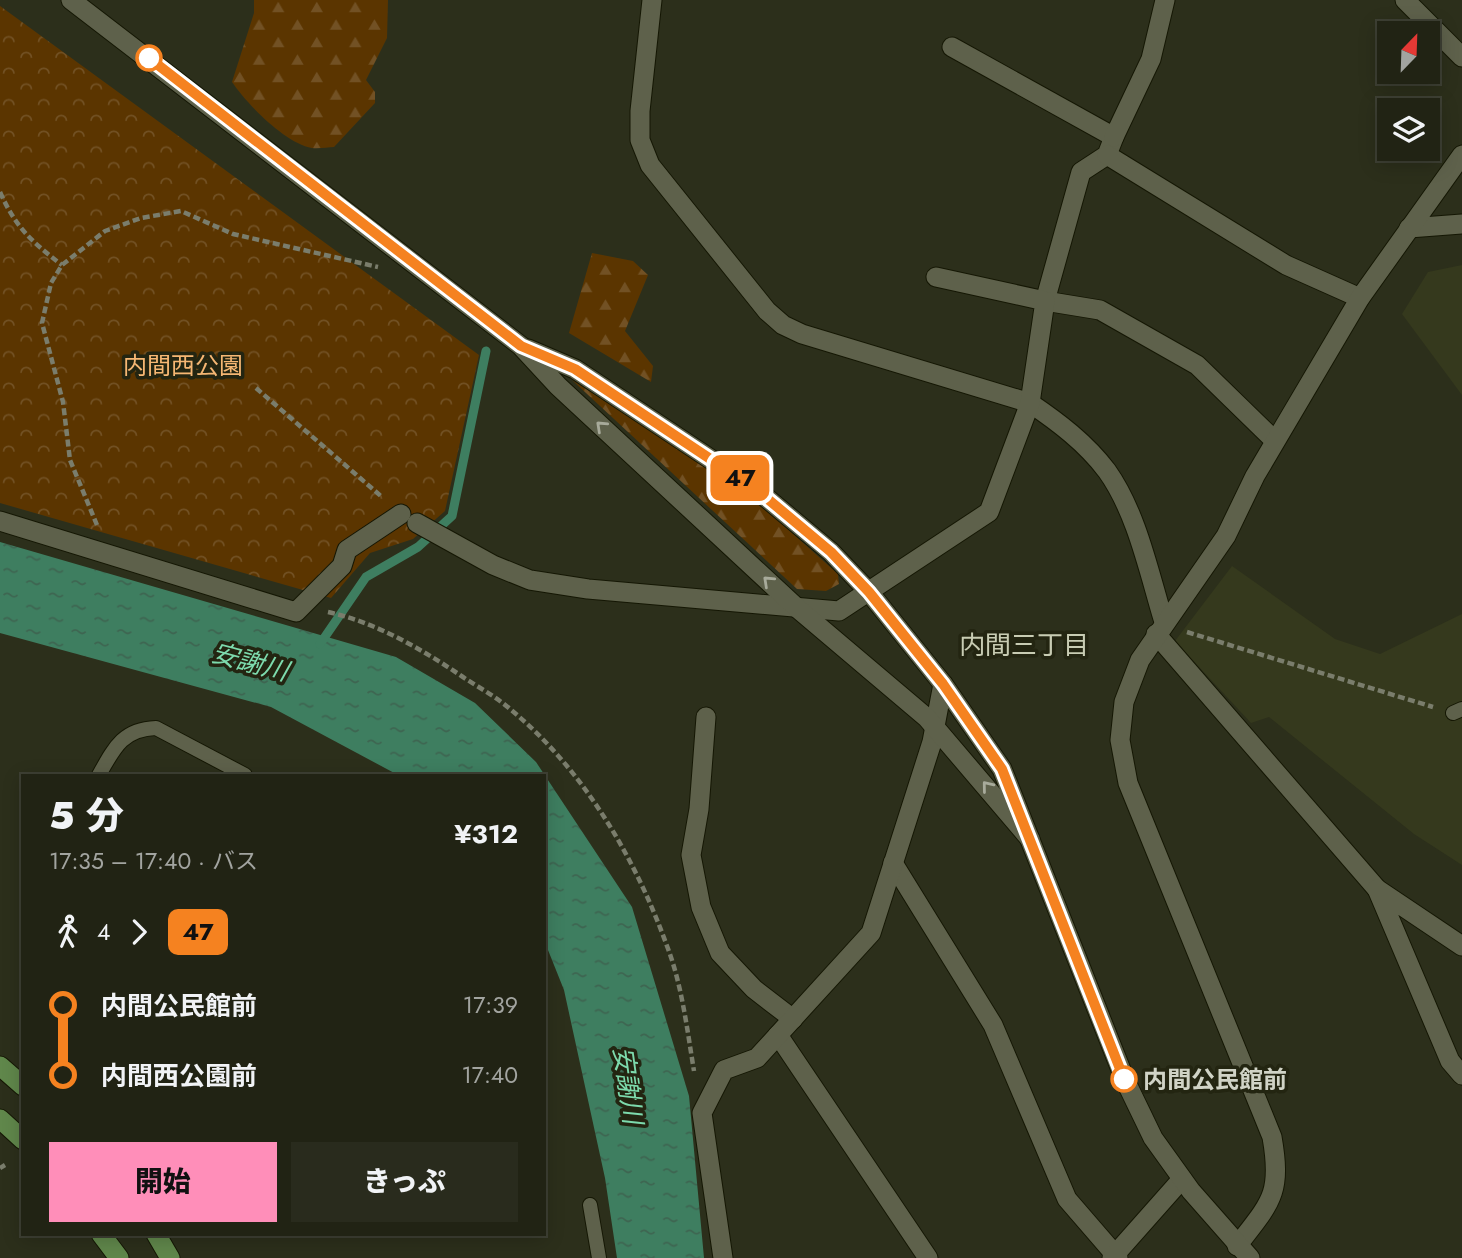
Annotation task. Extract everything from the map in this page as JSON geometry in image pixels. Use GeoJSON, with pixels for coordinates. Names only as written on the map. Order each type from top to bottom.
{"type":"FeatureCollection","features":[{"type":"Feature","properties":{"kind":"main road"},"geometry":{"type":"LineString","coordinates":[[0,1066],[21,1084]]}},
{"type":"Feature","properties":{"kind":"main road"},"geometry":{"type":"LineString","coordinates":[[0,1119],[21,1138]]}},
{"type":"Feature","properties":{"kind":"main road"},"geometry":{"type":"LineString","coordinates":[[102,1236],[119,1258]]}},
{"type":"Feature","properties":{"kind":"main road"},"geometry":{"type":"LineString","coordinates":[[157,1236],[170,1258]]}},
{"type":"Feature","properties":{"kind":"street"},"geometry":{"type":"LineString","coordinates":[[71,0],[521,346],[558,386],[797,608],[936,727],[1030,839]]}},
{"type":"Feature","properties":{"kind":"street"},"geometry":{"type":"LineString","coordinates":[[652,0],[639,111],[640,140],[650,165],[767,311],[783,325],[802,334],[1030,403],[1080,441],[1107,471],[1125,506],[1160,628],[1377,888],[1462,946]]}},
{"type":"Feature","properties":{"kind":"street"},"geometry":{"type":"LineString","coordinates":[[0,521],[296,612],[342,566],[347,550],[409,518],[493,565],[530,580],[588,589],[839,611],[989,513],[1030,403],[1045,301],[1081,172],[1110,146],[1152,58],[1165,0]]}},
{"type":"Feature","properties":{"kind":"street"},"geometry":{"type":"LineString","coordinates":[[1405,0],[1462,57]]}},
{"type":"Feature","properties":{"kind":"street"},"geometry":{"type":"LineString","coordinates":[[952,47],[1110,146],[1286,265],[1360,298]]}},
{"type":"Feature","properties":{"kind":"street"},"geometry":{"type":"LineString","coordinates":[[521,346],[575,369],[757,490],[831,552],[869,592],[943,684],[1002,769],[1125,1080],[1153,1138],[1182,1179],[1243,1252],[1270,1204],[1278,1173],[1272,1137],[1128,783],[1120,740],[1124,702],[1140,660],[1226,536],[1275,441],[1360,298],[1462,155]]}},
{"type":"Feature","properties":{"kind":"street"},"geometry":{"type":"LineString","coordinates":[[1409,228],[1462,224]]}},
{"type":"Feature","properties":{"kind":"street"},"geometry":{"type":"LineString","coordinates":[[936,277],[1100,310],[1198,365],[1275,441]]}},
{"type":"Feature","properties":{"kind":"street"},"geometry":{"type":"LineString","coordinates":[[723,1258],[702,1113],[724,1070],[757,1058],[871,933],[936,727],[943,684]]}},
{"type":"Feature","properties":{"kind":"street"},"geometry":{"type":"LineString","coordinates":[[706,717],[699,808],[691,855],[701,907],[720,953],[754,989],[793,1019]]}},
{"type":"Feature","properties":{"kind":"street"},"geometry":{"type":"LineString","coordinates":[[893,863],[993,1025],[1067,1199],[1115,1257],[1182,1179]]}},
{"type":"Feature","properties":{"kind":"street"},"geometry":{"type":"LineString","coordinates":[[1377,888],[1450,1061],[1462,1075]]}},
{"type":"Feature","properties":{"kind":"street"},"geometry":{"type":"LineString","coordinates":[[778,1035],[928,1258]]}},
{"type":"Feature","properties":{"kind":"lane"},"geometry":{"type":"LineString","coordinates":[[100,774],[126,734],[141,728],[156,728],[243,774]]}},
{"type":"Feature","properties":{"kind":"lane"},"geometry":{"type":"LineString","coordinates":[[590,1205],[598,1258]]}},
{"type":"Feature","properties":{"kind":"path"},"geometry":{"type":"LineString","coordinates":[[0,192],[12,218],[30,241],[62,265]]}},
{"type":"Feature","properties":{"kind":"path"},"geometry":{"type":"LineString","coordinates":[[109,555],[70,460],[63,402],[42,323],[51,283],[62,265],[105,231],[141,218],[181,211],[233,234],[380,268]]}},
{"type":"Feature","properties":{"kind":"path"},"geometry":{"type":"LineString","coordinates":[[257,388],[409,518]]}},
{"type":"Feature","properties":{"kind":"path"},"geometry":{"type":"LineString","coordinates":[[323,611],[350,617],[439,662],[509,708],[562,759],[597,806],[617,841],[668,947],[683,1005],[694,1070]]}},
{"type":"Feature","properties":{"kind":"path"},"geometry":{"type":"LineString","coordinates":[[1198,636],[1458,711]]}},
{"type":"Feature","properties":{"kind":"shaded area"},"geometry":{"type":"Polygon","coordinates":[[[1462,265],[1462,395],[1402,314],[1428,272],[1462,265]]]}},
{"type":"Feature","properties":{"kind":"shaded area"},"geometry":{"type":"Polygon","coordinates":[[[1232,566],[1335,639],[1380,654],[1462,614],[1462,865],[1414,834],[1269,717],[1251,723],[1175,641],[1232,566]]]}},
{"type":"Feature","properties":{"kind":"green space"},"geometry":{"type":"Polygon","coordinates":[[[254,0],[388,0],[387,38],[366,80],[375,92],[375,103],[334,147],[312,148],[290,139],[257,111],[232,82],[254,13],[254,0]]]}},
{"type":"Feature","properties":{"kind":"green space","name":"内間西公園"},"geometry":{"type":"Polygon","coordinates":[[[0,6],[479,355],[445,511],[413,539],[370,553],[331,598],[0,503],[0,6]]]}},
{"type":"Feature","properties":{"kind":"green space"},"geometry":{"type":"Polygon","coordinates":[[[592,253],[633,261],[648,275],[625,331],[653,366],[651,382],[569,333],[592,253]]]}},
{"type":"Feature","properties":{"kind":"green space"},"geometry":{"type":"Polygon","coordinates":[[[572,380],[745,491],[838,574],[839,584],[826,591],[797,589],[572,380]]]}},
{"type":"Feature","properties":{"kind":"water","name":"安謝川"},"geometry":{"type":"Polygon","coordinates":[[[0,542],[396,657],[475,703],[536,762],[544,774],[396,774],[271,707],[0,633],[0,542]]]}},
{"type":"Feature","properties":{"kind":"water","name":"安謝川"},"geometry":{"type":"Polygon","coordinates":[[[546,777],[632,907],[689,1096],[704,1258],[617,1258],[605,1178],[564,990],[546,945],[546,777]]]}},
{"type":"Feature","properties":{"kind":"waterway"},"geometry":{"type":"LineString","coordinates":[[320,644],[366,577],[418,547],[452,516],[486,351]]}},
{"type":"Feature","properties":{"kind":"bus line","name":"47"},"geometry":{"type":"LineString","coordinates":[[149,58],[521,346],[575,369],[695,446],[757,490],[831,552],[869,592],[943,684],[1002,769],[1124,1079]]}},
{"type":"Feature","properties":{"kind":"place","name":"内間公民館前"},"geometry":{"type":"Point","coordinates":[1124,1079]}},
{"type":"Feature","properties":{"kind":"district","name":"内間三丁目"},"geometry":{"type":"Point","coordinates":[1024,645]}}]}
